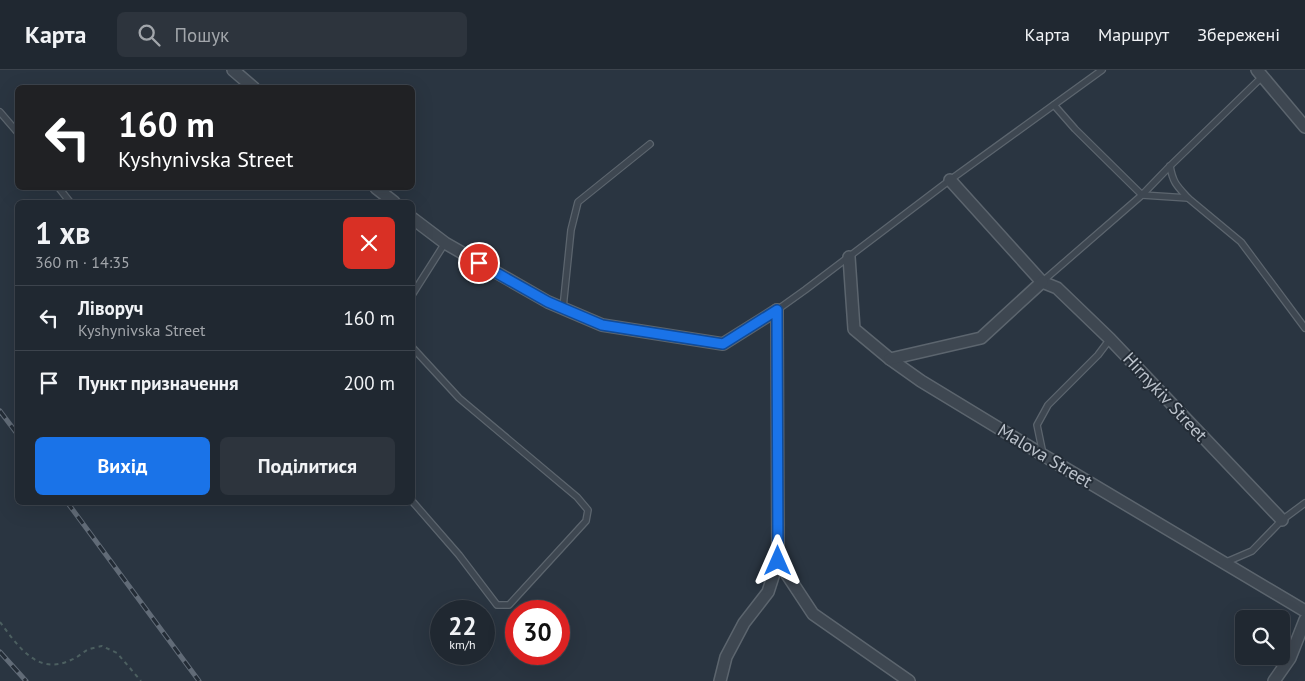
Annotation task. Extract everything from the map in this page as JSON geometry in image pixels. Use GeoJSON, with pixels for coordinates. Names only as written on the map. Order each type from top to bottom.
{"type":"FeatureCollection","features":[{"type":"Feature","properties":{"kind":"street"},"geometry":{"type":"LineString","coordinates":[[233,70],[250,85]]}},
{"type":"Feature","properties":{"kind":"street"},"geometry":{"type":"LineString","coordinates":[[1260,73],[1305,127]]}},
{"type":"Feature","properties":{"kind":"street","name":"Hirnykiv Street"},"geometry":{"type":"LineString","coordinates":[[950,180],[1042,282],[1057,288],[1110,339],[1282,520]]}},
{"type":"Feature","properties":{"kind":"street"},"geometry":{"type":"LineString","coordinates":[[379,190],[391,200]]}},
{"type":"Feature","properties":{"kind":"street"},"geometry":{"type":"LineString","coordinates":[[415,220],[445,243],[548,302],[602,325],[723,344],[777,310]]}},
{"type":"Feature","properties":{"kind":"street","name":"Malova Street"},"geometry":{"type":"LineString","coordinates":[[849,257],[854,329],[890,359],[921,381],[1043,456],[1305,611]]}},
{"type":"Feature","properties":{"kind":"street"},"geometry":{"type":"LineString","coordinates":[[890,359],[982,338],[1042,282]]}},
{"type":"Feature","properties":{"kind":"street"},"geometry":{"type":"LineString","coordinates":[[720,681],[726,657],[744,623],[768,592],[778,561],[777,310]]}},
{"type":"Feature","properties":{"kind":"street"},"geometry":{"type":"LineString","coordinates":[[778,561],[813,614],[909,681]]}},
{"type":"Feature","properties":{"kind":"street"},"geometry":{"type":"LineString","coordinates":[[1274,681],[1290,658],[1305,620]]}},
{"type":"Feature","properties":{"kind":"lane"},"geometry":{"type":"LineString","coordinates":[[777,310],[950,180],[1102,70]]}},
{"type":"Feature","properties":{"kind":"lane"},"geometry":{"type":"LineString","coordinates":[[1042,282],[1142,195],[1260,73]]}},
{"type":"Feature","properties":{"kind":"lane"},"geometry":{"type":"LineString","coordinates":[[1054,105],[1075,129],[1142,195],[1188,198]]}},
{"type":"Feature","properties":{"kind":"lane"},"geometry":{"type":"LineString","coordinates":[[0,112],[15,130]]}},
{"type":"Feature","properties":{"kind":"lane"},"geometry":{"type":"LineString","coordinates":[[563,308],[571,230],[578,202],[650,144]]}},
{"type":"Feature","properties":{"kind":"lane"},"geometry":{"type":"LineString","coordinates":[[1170,166],[1172,178],[1178,187],[1188,198],[1241,242],[1305,328]]}},
{"type":"Feature","properties":{"kind":"lane"},"geometry":{"type":"LineString","coordinates":[[61,190],[68,200]]}},
{"type":"Feature","properties":{"kind":"lane"},"geometry":{"type":"LineString","coordinates":[[415,290],[445,243]]}},
{"type":"Feature","properties":{"kind":"lane"},"geometry":{"type":"LineString","coordinates":[[1043,456],[1038,425],[1048,405],[1098,355],[1110,339]]}},
{"type":"Feature","properties":{"kind":"lane"},"geometry":{"type":"LineString","coordinates":[[415,350],[459,398],[577,497],[588,510],[586,521],[509,605],[497,605],[459,555],[415,504]]}},
{"type":"Feature","properties":{"kind":"lane"},"geometry":{"type":"LineString","coordinates":[[1224,563],[1252,551],[1282,520],[1305,502]]}},
{"type":"Feature","properties":{"kind":"path"},"geometry":{"type":"LineString","coordinates":[[0,622],[25,654],[38,662],[56,665],[71,660],[88,649],[102,646],[117,653],[141,681]]}},
{"type":"Feature","properties":{"kind":"railway"},"geometry":{"type":"LineString","coordinates":[[0,411],[15,431]]}},
{"type":"Feature","properties":{"kind":"railway"},"geometry":{"type":"LineString","coordinates":[[69,505],[199,681]]}},
{"type":"Feature","properties":{"kind":"railway"},"geometry":{"type":"LineString","coordinates":[[0,652],[26,681]]}},
{"type":"Feature","properties":{"kind":"route"},"geometry":{"type":"LineString","coordinates":[[479,263],[548,302],[602,325],[723,344],[777,310],[778,561]]}}]}
